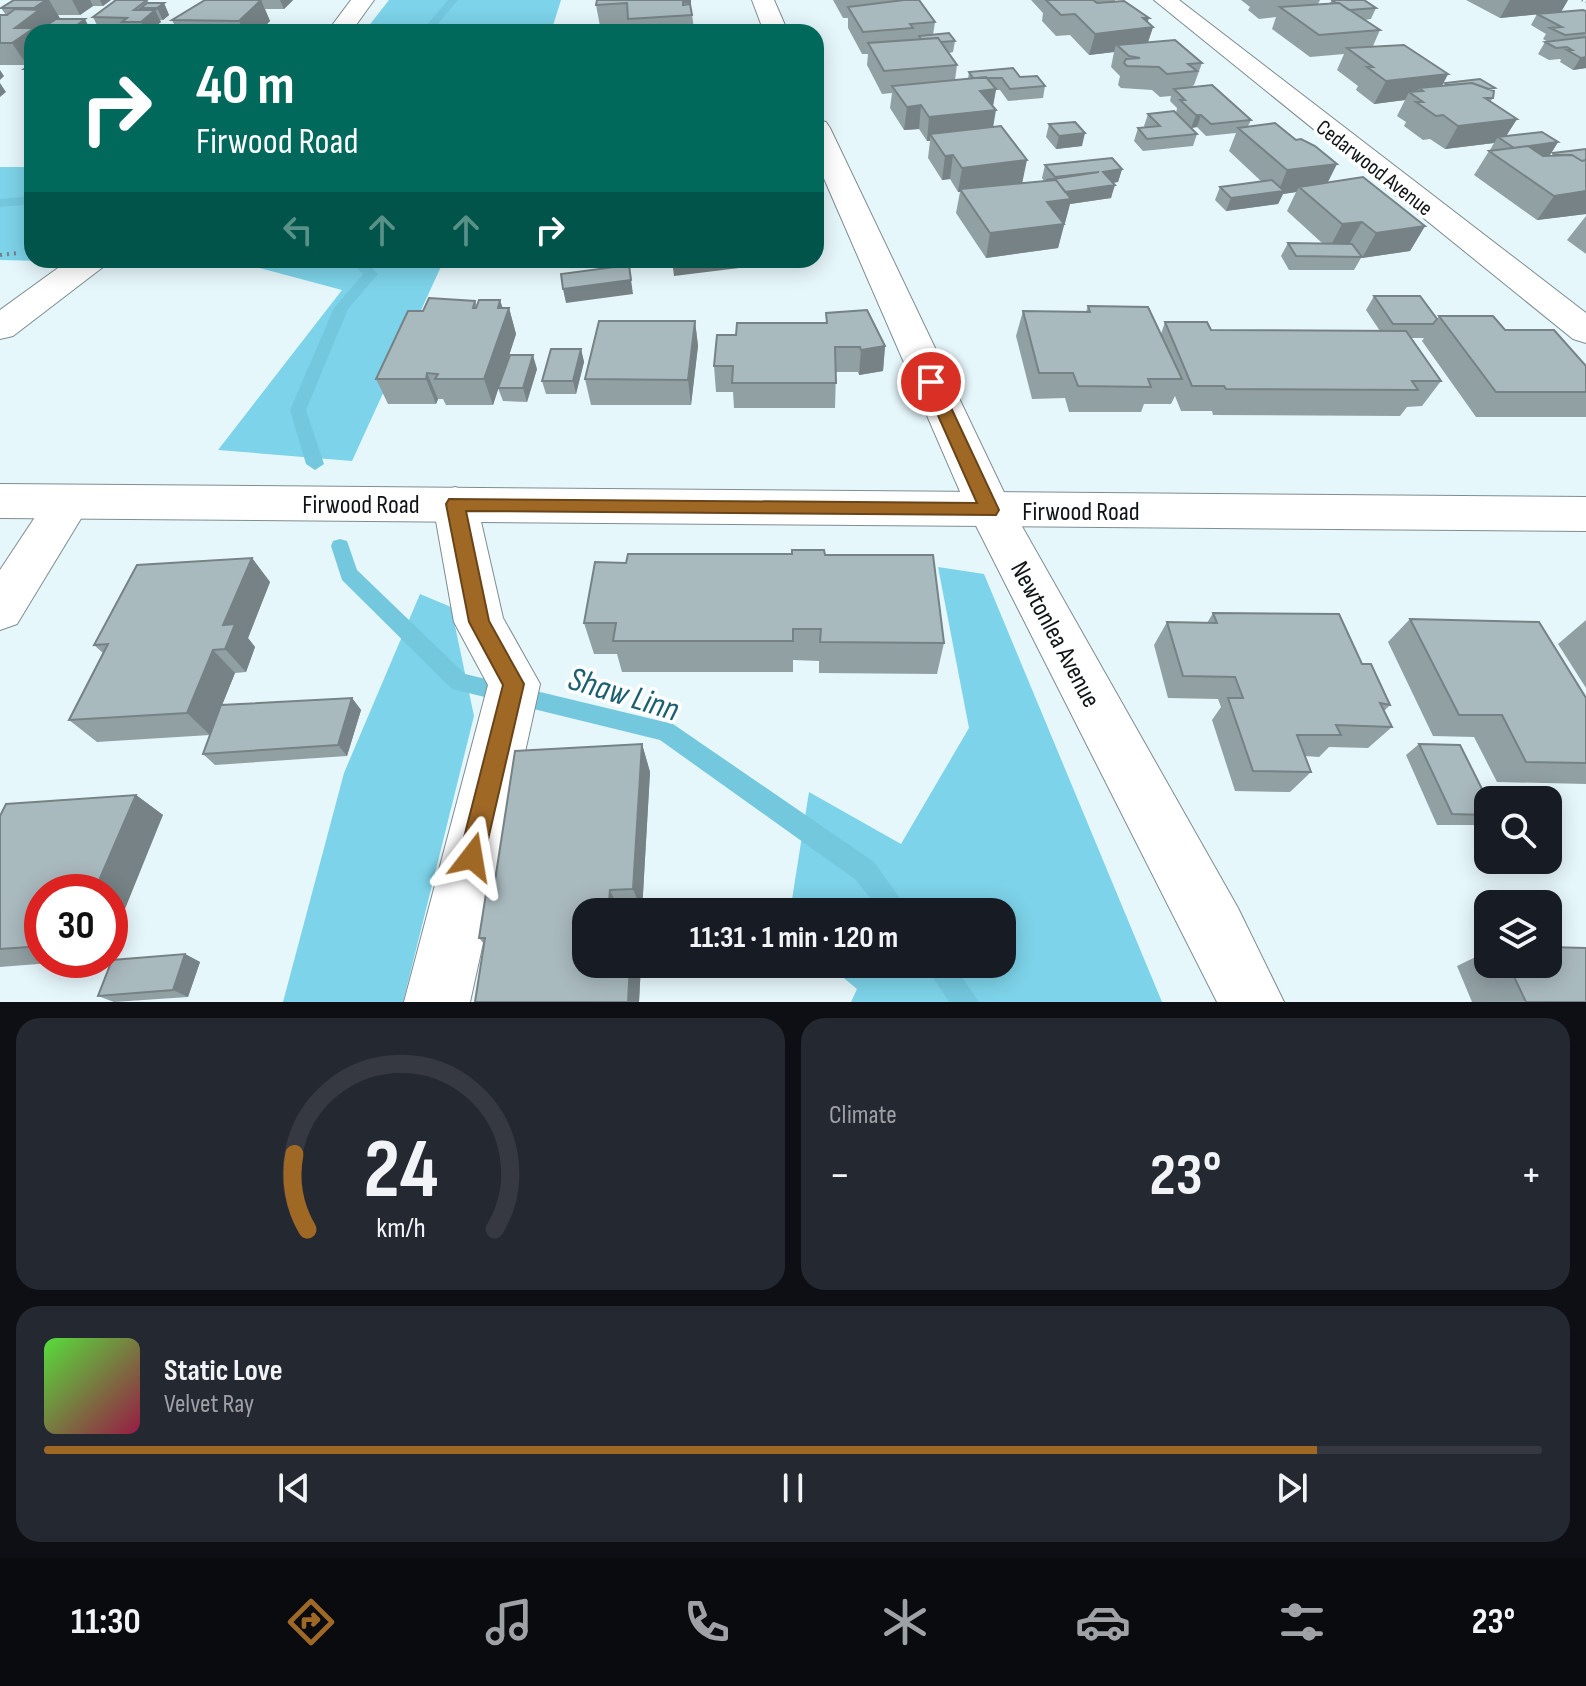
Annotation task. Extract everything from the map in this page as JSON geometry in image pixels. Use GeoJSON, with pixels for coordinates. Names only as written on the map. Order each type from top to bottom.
{"type":"FeatureCollection","features":[{"type":"Feature","properties":{"kind":"street"},"geometry":{"type":"LineString","coordinates":[[345,24],[363,0]]}},
{"type":"Feature","properties":{"kind":"street"},"geometry":{"type":"LineString","coordinates":[[763,0],[773,24]]}},
{"type":"Feature","properties":{"kind":"street","name":"Cedarwood Avenue"},"geometry":{"type":"LineString","coordinates":[[1165,0],[1586,331]]}},
{"type":"Feature","properties":{"kind":"street","name":"Newtonlea Avenue"},"geometry":{"type":"LineString","coordinates":[[824,146],[990,510],[1251,1002]]}},
{"type":"Feature","properties":{"kind":"street"},"geometry":{"type":"LineString","coordinates":[[0,328],[80,268]]}},
{"type":"Feature","properties":{"kind":"street","name":"Firwood Road"},"geometry":{"type":"LineString","coordinates":[[0,501],[1586,514]]}},
{"type":"Feature","properties":{"kind":"street"},"geometry":{"type":"LineString","coordinates":[[0,610],[69,502]]}},
{"type":"Feature","properties":{"kind":"street"},"geometry":{"type":"LineString","coordinates":[[437,1002],[514,684],[479,622],[455,504]]}},
{"type":"Feature","properties":{"kind":"shaded area"},"geometry":{"type":"Polygon","coordinates":[[[389,0],[561,0],[554,24],[370,24],[389,0]]]}},
{"type":"Feature","properties":{"kind":"shaded area"},"geometry":{"type":"Polygon","coordinates":[[[0,167],[24,167],[24,261],[0,260],[0,167]]]}},
{"type":"Feature","properties":{"kind":"shaded area"},"geometry":{"type":"Polygon","coordinates":[[[260,268],[440,268],[352,461],[218,450],[342,290],[260,268]]]}},
{"type":"Feature","properties":{"kind":"shaded area"},"geometry":{"type":"Polygon","coordinates":[[[938,567],[984,574],[1162,1002],[851,1002],[857,989],[844,978],[1016,978],[1016,898],[792,898],[809,792],[901,844],[969,728],[938,567]]]}},
{"type":"Feature","properties":{"kind":"shaded area"},"geometry":{"type":"Polygon","coordinates":[[[420,594],[451,607],[474,716],[403,1002],[283,1002],[344,773],[420,594]]]}},
{"type":"Feature","properties":{"kind":"building"},"geometry":{"type":"Polygon","coordinates":[[[14,0],[46,0],[34,8],[1,8],[14,0]]]}},
{"type":"Feature","properties":{"kind":"building"},"geometry":{"type":"Polygon","coordinates":[[[116,0],[147,0],[134,10],[155,10],[141,22],[122,22],[127,18],[93,17],[116,0]]]}},
{"type":"Feature","properties":{"kind":"building"},"geometry":{"type":"Polygon","coordinates":[[[205,0],[261,0],[239,21],[172,20],[205,0]]]}},
{"type":"Feature","properties":{"kind":"building"},"geometry":{"type":"Polygon","coordinates":[[[597,0],[690,0],[683,2],[683,5],[690,4],[692,15],[628,19],[627,3],[596,5],[597,0]]]}},
{"type":"Feature","properties":{"kind":"building"},"geometry":{"type":"Polygon","coordinates":[[[919,0],[935,22],[910,24],[913,28],[863,32],[848,7],[919,0]]]}},
{"type":"Feature","properties":{"kind":"building"},"geometry":{"type":"Polygon","coordinates":[[[1046,0],[1124,1],[1149,18],[1143,18],[1153,27],[1095,34],[1075,14],[1061,15],[1046,0]]]}},
{"type":"Feature","properties":{"kind":"building"},"geometry":{"type":"Polygon","coordinates":[[[1332,0],[1364,0],[1376,8],[1349,10],[1332,0]]]}},
{"type":"Feature","properties":{"kind":"building"},"geometry":{"type":"Polygon","coordinates":[[[147,3],[164,3],[157,8],[141,8],[147,3]]]}},
{"type":"Feature","properties":{"kind":"building"},"geometry":{"type":"Polygon","coordinates":[[[1339,3],[1380,30],[1319,35],[1280,7],[1339,3]]]}},
{"type":"Feature","properties":{"kind":"building"},"geometry":{"type":"Polygon","coordinates":[[[15,9],[39,10],[15,28],[24,28],[24,35],[12,43],[0,43],[0,15],[7,15],[15,9]]]}},
{"type":"Feature","properties":{"kind":"building"},"geometry":{"type":"Polygon","coordinates":[[[1586,11],[1586,33],[1565,35],[1550,28],[1562,27],[1537,14],[1586,11]]]}},
{"type":"Feature","properties":{"kind":"building"},"geometry":{"type":"Polygon","coordinates":[[[56,19],[85,19],[79,24],[48,24],[56,19]]]}},
{"type":"Feature","properties":{"kind":"building"},"geometry":{"type":"Polygon","coordinates":[[[949,33],[955,41],[941,42],[938,38],[921,39],[919,36],[949,33]]]}},
{"type":"Feature","properties":{"kind":"building"},"geometry":{"type":"Polygon","coordinates":[[[1586,37],[1586,57],[1581,58],[1567,47],[1556,48],[1545,42],[1586,37]]]}},
{"type":"Feature","properties":{"kind":"building"},"geometry":{"type":"Polygon","coordinates":[[[938,38],[957,65],[884,71],[868,43],[938,38]]]}},
{"type":"Feature","properties":{"kind":"building"},"geometry":{"type":"Polygon","coordinates":[[[1175,40],[1202,63],[1188,64],[1197,71],[1167,74],[1159,67],[1127,66],[1124,63],[1126,59],[1140,58],[1129,56],[1117,45],[1175,40]]]}},
{"type":"Feature","properties":{"kind":"building"},"geometry":{"type":"Polygon","coordinates":[[[1404,45],[1448,74],[1386,81],[1347,48],[1404,45]]]}},
{"type":"Feature","properties":{"kind":"building"},"geometry":{"type":"Polygon","coordinates":[[[1013,68],[1020,77],[1037,76],[1045,86],[1010,89],[1002,78],[973,78],[969,72],[1013,68]]]}},
{"type":"Feature","properties":{"kind":"building"},"geometry":{"type":"Polygon","coordinates":[[[986,77],[996,89],[980,91],[996,110],[929,117],[921,105],[907,107],[892,86],[986,77]]]}},
{"type":"Feature","properties":{"kind":"building"},"geometry":{"type":"Polygon","coordinates":[[[1480,79],[1495,88],[1488,89],[1472,83],[1445,83],[1480,79]]]}},
{"type":"Feature","properties":{"kind":"building"},"geometry":{"type":"Polygon","coordinates":[[[1472,83],[1494,91],[1493,98],[1485,98],[1517,119],[1458,126],[1443,115],[1436,116],[1416,102],[1423,102],[1409,92],[1423,91],[1419,88],[1472,83]]]}},
{"type":"Feature","properties":{"kind":"building"},"geometry":{"type":"Polygon","coordinates":[[[1212,85],[1251,120],[1211,124],[1180,100],[1185,100],[1174,89],[1212,85]]]}},
{"type":"Feature","properties":{"kind":"building"},"geometry":{"type":"Polygon","coordinates":[[[1174,111],[1197,134],[1147,139],[1138,128],[1160,126],[1148,114],[1174,111]]]}},
{"type":"Feature","properties":{"kind":"building"},"geometry":{"type":"Polygon","coordinates":[[[1075,122],[1085,133],[1059,136],[1049,124],[1075,122]]]}},
{"type":"Feature","properties":{"kind":"building"},"geometry":{"type":"Polygon","coordinates":[[[1275,123],[1296,140],[1301,139],[1315,146],[1337,164],[1287,170],[1238,128],[1275,123]]]}},
{"type":"Feature","properties":{"kind":"building"},"geometry":{"type":"Polygon","coordinates":[[[1001,126],[1027,160],[962,168],[953,155],[945,156],[930,134],[1001,126]]]}},
{"type":"Feature","properties":{"kind":"building"},"geometry":{"type":"Polygon","coordinates":[[[1542,132],[1558,142],[1514,148],[1498,137],[1542,132]]]}},
{"type":"Feature","properties":{"kind":"building"},"geometry":{"type":"Polygon","coordinates":[[[1528,146],[1543,156],[1572,155],[1586,160],[1586,191],[1554,196],[1489,151],[1528,146]]]}},
{"type":"Feature","properties":{"kind":"building"},"geometry":{"type":"Polygon","coordinates":[[[1586,149],[1586,160],[1582,161],[1572,155],[1553,153],[1586,149]]]}},
{"type":"Feature","properties":{"kind":"building"},"geometry":{"type":"Polygon","coordinates":[[[1112,158],[1122,169],[1103,172],[1115,185],[1065,192],[1056,180],[1046,180],[1099,172],[1055,177],[1045,165],[1112,158]]]}},
{"type":"Feature","properties":{"kind":"building"},"geometry":{"type":"Polygon","coordinates":[[[1363,177],[1425,226],[1376,233],[1362,222],[1342,224],[1299,187],[1363,177]]]}},
{"type":"Feature","properties":{"kind":"building"},"geometry":{"type":"Polygon","coordinates":[[[1056,180],[1071,199],[1047,202],[1064,224],[990,233],[960,189],[1056,180]]]}},
{"type":"Feature","properties":{"kind":"building"},"geometry":{"type":"Polygon","coordinates":[[[1272,180],[1284,191],[1231,198],[1220,187],[1272,180]]]}},
{"type":"Feature","properties":{"kind":"building"},"geometry":{"type":"Polygon","coordinates":[[[1288,243],[1352,244],[1362,257],[1296,256],[1288,243]]]}},
{"type":"Feature","properties":{"kind":"building"},"geometry":{"type":"Polygon","coordinates":[[[629,268],[631,280],[563,289],[561,274],[629,268]]]}},
{"type":"Feature","properties":{"kind":"building"},"geometry":{"type":"Polygon","coordinates":[[[1374,296],[1420,296],[1437,319],[1433,324],[1393,324],[1374,296]]]}},
{"type":"Feature","properties":{"kind":"building"},"geometry":{"type":"Polygon","coordinates":[[[429,298],[475,301],[473,308],[479,300],[500,300],[498,308],[509,308],[484,379],[435,379],[438,374],[427,373],[426,379],[376,379],[408,311],[423,311],[429,298]]]}},
{"type":"Feature","properties":{"kind":"building"},"geometry":{"type":"Polygon","coordinates":[[[1088,306],[1148,307],[1182,379],[1148,379],[1151,387],[1078,386],[1073,373],[1039,373],[1023,311],[1090,312],[1088,306]]]}},
{"type":"Feature","properties":{"kind":"building"},"geometry":{"type":"Polygon","coordinates":[[[867,310],[885,346],[861,350],[860,347],[835,347],[836,383],[732,383],[733,366],[714,366],[717,335],[736,335],[737,323],[827,323],[826,313],[867,310]]]}},
{"type":"Feature","properties":{"kind":"building"},"geometry":{"type":"Polygon","coordinates":[[[1439,316],[1493,316],[1505,330],[1554,330],[1586,366],[1586,392],[1496,392],[1439,316]]]}},
{"type":"Feature","properties":{"kind":"building"},"geometry":{"type":"Polygon","coordinates":[[[599,321],[695,321],[688,380],[585,379],[599,321]]]}},
{"type":"Feature","properties":{"kind":"building"},"geometry":{"type":"Polygon","coordinates":[[[1165,322],[1207,322],[1211,330],[1406,331],[1441,381],[1412,381],[1418,390],[1192,386],[1165,322]]]}},
{"type":"Feature","properties":{"kind":"building"},"geometry":{"type":"Polygon","coordinates":[[[551,349],[581,349],[573,381],[542,381],[551,349]]]}},
{"type":"Feature","properties":{"kind":"building"},"geometry":{"type":"Polygon","coordinates":[[[510,355],[533,355],[523,388],[498,388],[510,355]]]}},
{"type":"Feature","properties":{"kind":"building"},"geometry":{"type":"Polygon","coordinates":[[[792,550],[824,550],[825,555],[933,555],[944,643],[820,642],[821,629],[793,629],[793,641],[613,641],[616,623],[584,623],[595,562],[626,563],[628,554],[792,554],[792,550]]]}},
{"type":"Feature","properties":{"kind":"building"},"geometry":{"type":"Polygon","coordinates":[[[252,558],[223,625],[235,624],[225,649],[213,650],[187,713],[69,720],[108,644],[94,645],[137,565],[252,558]]]}},
{"type":"Feature","properties":{"kind":"building"},"geometry":{"type":"Polygon","coordinates":[[[1213,613],[1339,614],[1362,664],[1371,664],[1390,705],[1380,703],[1392,727],[1336,725],[1341,735],[1297,735],[1311,772],[1253,771],[1228,698],[1243,698],[1235,677],[1183,676],[1167,622],[1217,623],[1213,613]]]}},
{"type":"Feature","properties":{"kind":"building"},"geometry":{"type":"Polygon","coordinates":[[[1410,619],[1539,622],[1586,698],[1586,763],[1526,762],[1502,715],[1459,715],[1410,619]]]}},
{"type":"Feature","properties":{"kind":"building"},"geometry":{"type":"Polygon","coordinates":[[[352,698],[338,745],[203,754],[221,705],[352,698]]]}},
{"type":"Feature","properties":{"kind":"building"},"geometry":{"type":"Polygon","coordinates":[[[642,744],[633,889],[610,890],[609,898],[572,898],[572,978],[629,978],[628,1002],[475,1002],[485,938],[479,938],[487,887],[494,887],[515,751],[642,744]]]}},
{"type":"Feature","properties":{"kind":"building"},"geometry":{"type":"Polygon","coordinates":[[[1419,744],[1460,745],[1480,786],[1474,786],[1474,815],[1452,814],[1419,744]]]}},
{"type":"Feature","properties":{"kind":"building"},"geometry":{"type":"Polygon","coordinates":[[[136,795],[102,874],[24,874],[24,947],[0,949],[0,816],[6,804],[136,795]]]}},
{"type":"Feature","properties":{"kind":"building"},"geometry":{"type":"Polygon","coordinates":[[[1562,947],[1586,948],[1586,1002],[1526,1002],[1515,978],[1562,978],[1562,947]]]}},
{"type":"Feature","properties":{"kind":"building"},"geometry":{"type":"Polygon","coordinates":[[[185,954],[173,990],[98,996],[105,978],[128,978],[128,959],[185,954]]]}},
{"type":"Feature","properties":{"kind":"waterway","name":"Shaw Linn"},"geometry":{"type":"LineString","coordinates":[[433,24],[453,0]]}},
{"type":"Feature","properties":{"kind":"waterway"},"geometry":{"type":"LineString","coordinates":[[0,203],[24,201]]}},
{"type":"Feature","properties":{"kind":"waterway","name":"Shaw Linn"},"geometry":{"type":"LineString","coordinates":[[315,464],[298,410],[341,308],[371,274],[365,268]]}},
{"type":"Feature","properties":{"kind":"waterway","name":"Shaw Linn"},"geometry":{"type":"LineString","coordinates":[[340,546],[349,574],[459,682],[665,731],[865,871],[886,898]]}},
{"type":"Feature","properties":{"kind":"waterway","name":"Shaw Linn"},"geometry":{"type":"LineString","coordinates":[[948,978],[966,1002]]}},
{"type":"Feature","properties":{"kind":"route"},"geometry":{"type":"LineString","coordinates":[[472,857],[514,684],[479,622],[455,504],[990,510],[931,382]]}}]}
